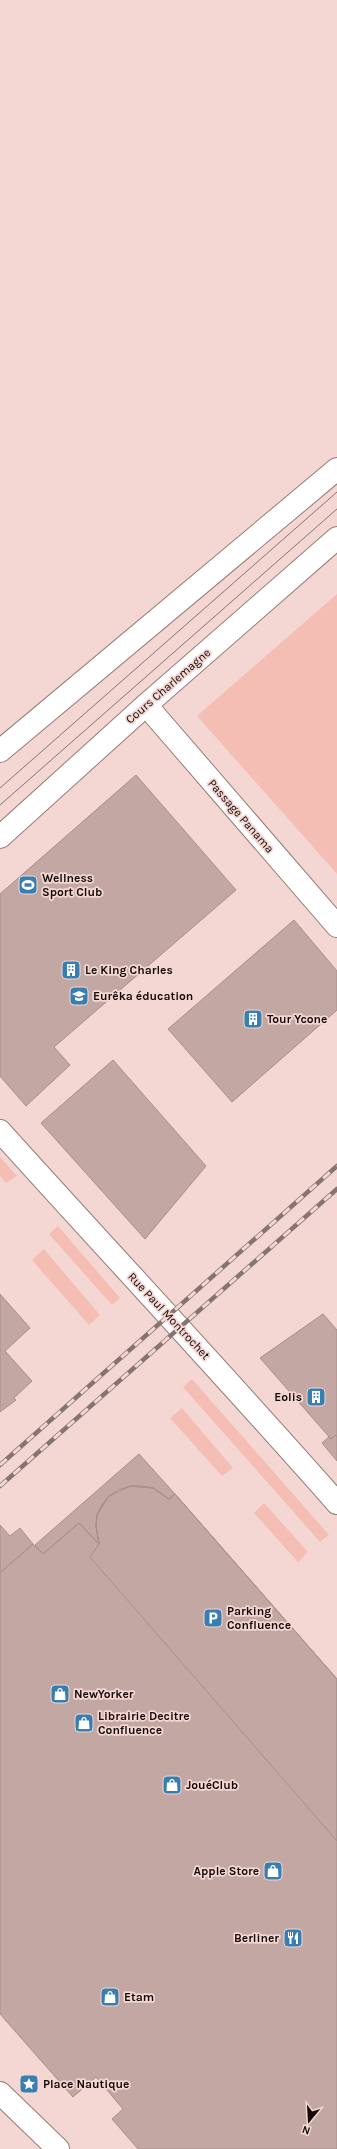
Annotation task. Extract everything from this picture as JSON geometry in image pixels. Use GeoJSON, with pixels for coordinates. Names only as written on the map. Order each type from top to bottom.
{"type":"FeatureCollection","features":[{"type":"Feature","properties":{"kind":"street"},"geometry":{"type":"LineString","coordinates":[[0,751],[337,469]]}},
{"type":"Feature","properties":{"kind":"street","name":"Cours Charlemagne"},"geometry":{"type":"LineString","coordinates":[[0,837],[146,704],[337,538]]}},
{"type":"Feature","properties":{"kind":"street","name":"Passage Panama"},"geometry":{"type":"LineString","coordinates":[[146,704],[337,926]]}},
{"type":"Feature","properties":{"kind":"street","name":"Rue Paul Montrochet"},"geometry":{"type":"LineString","coordinates":[[0,1131],[131,1276],[224,1374],[337,1503]]}},
{"type":"Feature","properties":{"kind":"street"},"geometry":{"type":"LineString","coordinates":[[0,2093],[58,2149]]}},
{"type":"Feature","properties":{"kind":"shaded area"},"geometry":{"type":"Polygon","coordinates":[[[337,594],[337,874],[197,716],[337,594]]]}},
{"type":"Feature","properties":{"kind":"shaded area"},"geometry":{"type":"Polygon","coordinates":[[[0,1157],[17,1176],[6,1183],[0,1176],[0,1157]]]}},
{"type":"Feature","properties":{"kind":"shaded area"},"geometry":{"type":"Polygon","coordinates":[[[58,1226],[120,1298],[112,1305],[49,1234],[58,1226]]]}},
{"type":"Feature","properties":{"kind":"shaded area"},"geometry":{"type":"Polygon","coordinates":[[[44,1249],[100,1315],[89,1325],[32,1260],[44,1249]]]}},
{"type":"Feature","properties":{"kind":"shaded area"},"geometry":{"type":"Polygon","coordinates":[[[192,1379],[329,1535],[320,1542],[183,1387],[192,1379]]]}},
{"type":"Feature","properties":{"kind":"shaded area"},"geometry":{"type":"Polygon","coordinates":[[[182,1408],[233,1468],[222,1476],[170,1418],[182,1408]]]}},
{"type":"Feature","properties":{"kind":"shaded area"},"geometry":{"type":"Polygon","coordinates":[[[264,1503],[308,1552],[298,1562],[254,1513],[264,1503]]]}},
{"type":"Feature","properties":{"kind":"building","name":"Eurêka éducation"},"geometry":{"type":"Polygon","coordinates":[[[136,775],[236,890],[54,1047],[70,1065],[26,1106],[0,1076],[0,894],[136,775]]]}},
{"type":"Feature","properties":{"kind":"building","name":"Tour Ycone"},"geometry":{"type":"Polygon","coordinates":[[[294,920],[337,971],[337,1010],[232,1102],[168,1029],[294,920]]]}},
{"type":"Feature","properties":{"kind":"building"},"geometry":{"type":"Polygon","coordinates":[[[113,1060],[206,1166],[145,1239],[41,1123],[113,1060]]]}},
{"type":"Feature","properties":{"kind":"building"},"geometry":{"type":"Polygon","coordinates":[[[0,1294],[30,1328],[5,1351],[32,1381],[14,1398],[16,1400],[0,1412],[0,1294]]]}},
{"type":"Feature","properties":{"kind":"building","name":"Eolis"},"geometry":{"type":"Polygon","coordinates":[[[323,1314],[337,1330],[337,1437],[335,1435],[331,1439],[260,1358],[323,1314]]]}},
{"type":"Feature","properties":{"kind":"building"},"geometry":{"type":"Polygon","coordinates":[[[335,1435],[337,1437],[337,1461],[322,1443],[329,1437],[331,1439],[335,1435]]]}},
{"type":"Feature","properties":{"kind":"building"},"geometry":{"type":"Polygon","coordinates":[[[139,1454],[175,1494],[169,1499],[153,1488],[141,1486],[130,1486],[118,1490],[109,1496],[97,1515],[96,1526],[99,1544],[79,1523],[43,1554],[35,1545],[139,1454]]]}},
{"type":"Feature","properties":{"kind":"building"},"geometry":{"type":"Polygon","coordinates":[[[130,1486],[153,1488],[169,1499],[175,1494],[337,1679],[337,2149],[138,2149],[112,2119],[123,2109],[96,2077],[73,2097],[0,2014],[0,1573],[33,1544],[43,1554],[79,1523],[99,1544],[96,1526],[97,1515],[102,1505],[109,1496],[130,1486]]]}},
{"type":"Feature","properties":{"kind":"building","name":"Parking Confluence"},"geometry":{"type":"Polygon","coordinates":[[[130,1486],[153,1488],[169,1499],[175,1494],[337,1679],[337,1841],[90,1557],[99,1544],[96,1526],[97,1515],[102,1505],[109,1496],[130,1486]]]}},
{"type":"Feature","properties":{"kind":"building"},"geometry":{"type":"Polygon","coordinates":[[[0,1525],[10,1536],[20,1528],[33,1544],[0,1573],[0,1525]]]}},
{"type":"Feature","properties":{"kind":"tram line"},"geometry":{"type":"LineString","coordinates":[[0,788],[337,492]]}},
{"type":"Feature","properties":{"kind":"tram line"},"geometry":{"type":"LineString","coordinates":[[0,805],[337,509]]}},
{"type":"Feature","properties":{"kind":"railway"},"geometry":{"type":"LineString","coordinates":[[0,1465],[337,1166]]}},
{"type":"Feature","properties":{"kind":"railway"},"geometry":{"type":"LineString","coordinates":[[0,1486],[337,1189]]}},
{"type":"Feature","properties":{"kind":"place","name":"Wellness Sport Club"},"geometry":{"type":"Point","coordinates":[28,885]}},
{"type":"Feature","properties":{"kind":"place","name":"Le King Charles"},"geometry":{"type":"Point","coordinates":[71,970]}},
{"type":"Feature","properties":{"kind":"place","name":"Eurêka éducation"},"geometry":{"type":"Point","coordinates":[79,996]}},
{"type":"Feature","properties":{"kind":"place","name":"Tour Ycone"},"geometry":{"type":"Point","coordinates":[253,1019]}},
{"type":"Feature","properties":{"kind":"place","name":"Eolis"},"geometry":{"type":"Point","coordinates":[316,1397]}},
{"type":"Feature","properties":{"kind":"place","name":"Parking Confluence"},"geometry":{"type":"Point","coordinates":[213,1618]}},
{"type":"Feature","properties":{"kind":"place","name":"NewYorker"},"geometry":{"type":"Point","coordinates":[60,1694]}},
{"type":"Feature","properties":{"kind":"place","name":"Librairie Decitre Confluence"},"geometry":{"type":"Point","coordinates":[84,1723]}},
{"type":"Feature","properties":{"kind":"place","name":"JouéClub"},"geometry":{"type":"Point","coordinates":[172,1785]}},
{"type":"Feature","properties":{"kind":"place","name":"Apple Store"},"geometry":{"type":"Point","coordinates":[273,1871]}},
{"type":"Feature","properties":{"kind":"place","name":"Berliner"},"geometry":{"type":"Point","coordinates":[293,1938]}},
{"type":"Feature","properties":{"kind":"place","name":"Etam"},"geometry":{"type":"Point","coordinates":[110,1997]}},
{"type":"Feature","properties":{"kind":"place","name":"Place Nautique"},"geometry":{"type":"Point","coordinates":[29,2084]}}]}
